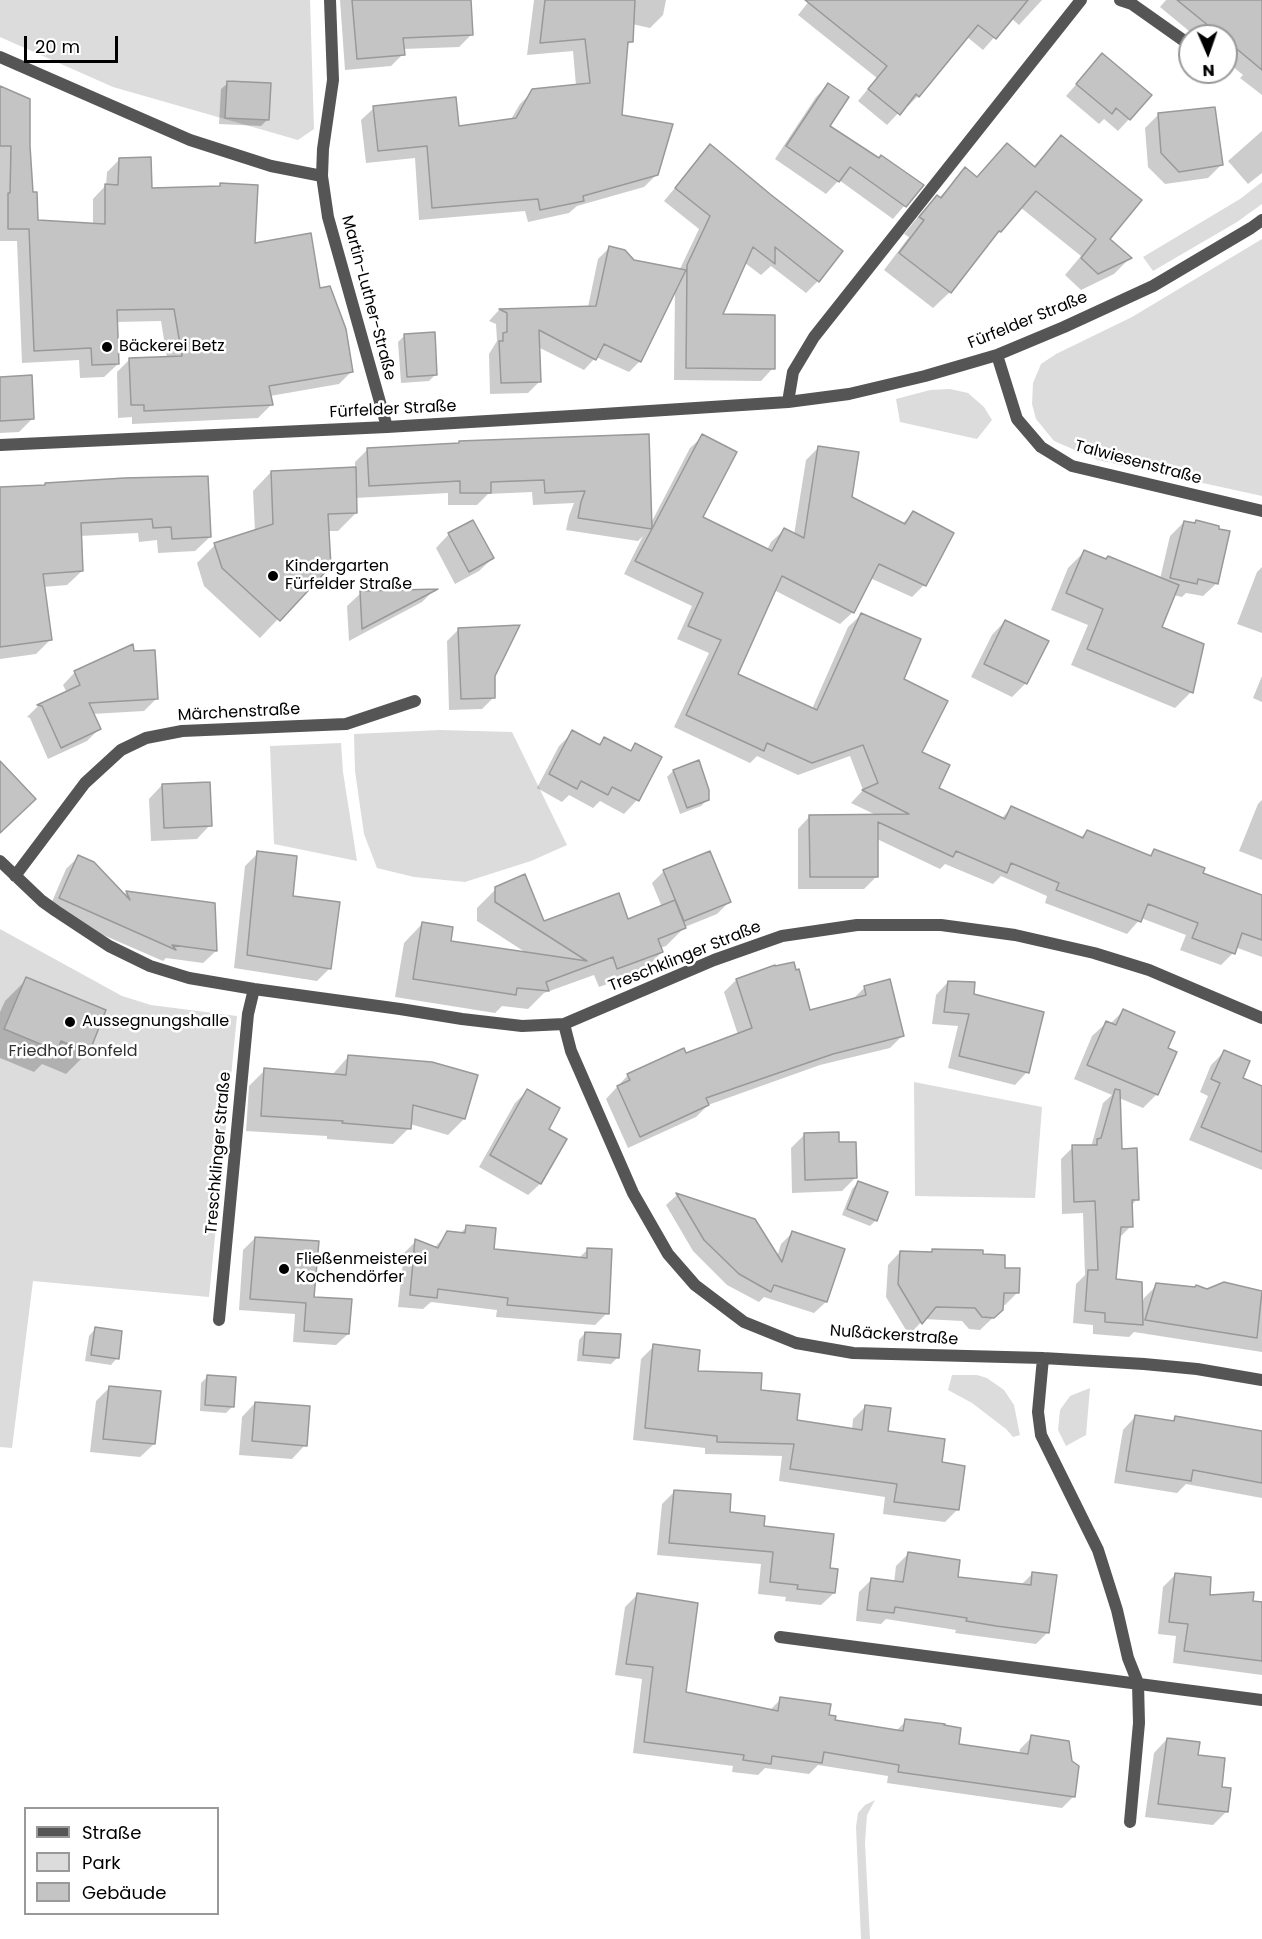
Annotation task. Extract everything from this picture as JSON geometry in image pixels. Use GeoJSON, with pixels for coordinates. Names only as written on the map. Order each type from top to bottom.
{"type":"FeatureCollection","features":[{"type":"Feature","properties":{"kind":"street","name":"Martin-Luther-Straße"},"geometry":{"type":"LineString","coordinates":[[330,0],[333,80],[323,148],[322,176],[328,217],[387,427]]}},
{"type":"Feature","properties":{"kind":"street"},"geometry":{"type":"LineString","coordinates":[[788,402],[793,372],[814,336],[1081,0]]}},
{"type":"Feature","properties":{"kind":"street"},"geometry":{"type":"LineString","coordinates":[[1120,0],[1132,4],[1178,37]]}},
{"type":"Feature","properties":{"kind":"street"},"geometry":{"type":"LineString","coordinates":[[0,57],[190,140],[271,166],[322,176]]}},
{"type":"Feature","properties":{"kind":"street","name":"Fürfelder Straße"},"geometry":{"type":"LineString","coordinates":[[0,445],[387,427],[788,402],[849,394],[925,376],[997,355],[1153,286],[1262,220]]}},
{"type":"Feature","properties":{"kind":"street","name":"Talwiesenstraße"},"geometry":{"type":"LineString","coordinates":[[997,355],[1017,419],[1041,447],[1072,466],[1262,511]]}},
{"type":"Feature","properties":{"kind":"street","name":"Märchenstraße"},"geometry":{"type":"LineString","coordinates":[[15,876],[85,783],[121,750],[146,738],[182,731],[346,724],[415,702]]}},
{"type":"Feature","properties":{"kind":"street","name":"Treschklinger Straße"},"geometry":{"type":"LineString","coordinates":[[0,861],[42,901],[109,946],[150,966],[189,978],[254,989],[522,1026],[564,1024],[714,960],[782,936],[857,925],[941,925],[1026,937],[1094,953],[1149,970],[1262,1018]]}},
{"type":"Feature","properties":{"kind":"street","name":"Treschklinger Straße"},"geometry":{"type":"LineString","coordinates":[[219,1320],[248,1014],[254,989]]}},
{"type":"Feature","properties":{"kind":"street","name":"Nußäckerstraße"},"geometry":{"type":"LineString","coordinates":[[564,1024],[571,1051],[633,1193],[668,1254],[695,1285],[744,1322],[796,1343],[852,1353],[1043,1358],[1155,1365],[1262,1380]]}},
{"type":"Feature","properties":{"kind":"street"},"geometry":{"type":"LineString","coordinates":[[1043,1358],[1038,1412],[1041,1435],[1098,1550],[1117,1610],[1128,1658],[1138,1683],[1139,1724],[1130,1822]]}},
{"type":"Feature","properties":{"kind":"street"},"geometry":{"type":"LineString","coordinates":[[780,1637],[1262,1700]]}},
{"type":"Feature","properties":{"kind":"green space"},"geometry":{"type":"Polygon","coordinates":[[[0,0],[310,0],[314,129],[298,140],[113,87],[0,37],[0,0]]]}},
{"type":"Feature","properties":{"kind":"green space"},"geometry":{"type":"Polygon","coordinates":[[[1262,182],[1262,204],[1237,222],[1153,271],[1143,257],[1240,199],[1262,182]]]}},
{"type":"Feature","properties":{"kind":"green space"},"geometry":{"type":"Polygon","coordinates":[[[1262,239],[1262,496],[1098,460],[1054,441],[1036,419],[1032,404],[1033,383],[1041,364],[1056,354],[1132,317],[1262,239]]]}},
{"type":"Feature","properties":{"kind":"green space"},"geometry":{"type":"Polygon","coordinates":[[[950,389],[968,393],[984,407],[992,420],[977,439],[900,422],[896,399],[930,390],[950,389]]]}},
{"type":"Feature","properties":{"kind":"green space"},"geometry":{"type":"Polygon","coordinates":[[[440,730],[512,732],[567,845],[531,861],[465,882],[414,877],[377,868],[364,834],[355,771],[354,734],[440,730]]]}},
{"type":"Feature","properties":{"kind":"green space"},"geometry":{"type":"Polygon","coordinates":[[[341,743],[343,772],[357,861],[274,844],[270,746],[341,743]]]}},
{"type":"Feature","properties":{"kind":"green space","name":"Friedhof Bonfeld"},"geometry":{"type":"Polygon","coordinates":[[[0,929],[122,996],[151,1005],[237,1016],[209,1297],[33,1281],[12,1448],[0,1447],[0,929]]]}},
{"type":"Feature","properties":{"kind":"green space"},"geometry":{"type":"Polygon","coordinates":[[[914,1082],[1042,1107],[1035,1198],[915,1196],[914,1082]]]}},
{"type":"Feature","properties":{"kind":"green space"},"geometry":{"type":"Polygon","coordinates":[[[952,1375],[977,1375],[987,1378],[1004,1390],[1014,1405],[1020,1435],[1013,1437],[972,1403],[948,1390],[952,1375]]]}},
{"type":"Feature","properties":{"kind":"green space"},"geometry":{"type":"Polygon","coordinates":[[[1090,1388],[1086,1435],[1066,1446],[1058,1430],[1060,1410],[1070,1396],[1090,1388]]]}},
{"type":"Feature","properties":{"kind":"green space"},"geometry":{"type":"Polygon","coordinates":[[[875,1800],[867,1815],[865,1843],[870,1939],[861,1939],[856,1827],[858,1813],[865,1805],[875,1800]]]}},
{"type":"Feature","properties":{"kind":"building"},"geometry":{"type":"Polygon","coordinates":[[[352,0],[471,0],[473,35],[403,38],[405,55],[357,59],[352,0]]]}},
{"type":"Feature","properties":{"kind":"building"},"geometry":{"type":"Polygon","coordinates":[[[545,0],[635,0],[633,42],[628,42],[622,115],[673,124],[658,175],[583,196],[584,201],[540,210],[538,199],[432,208],[427,146],[378,151],[373,106],[456,97],[459,126],[516,118],[532,89],[590,83],[585,39],[540,43],[545,0]]]}},
{"type":"Feature","properties":{"kind":"building"},"geometry":{"type":"Polygon","coordinates":[[[805,0],[1028,0],[996,39],[978,25],[919,97],[916,94],[900,115],[868,89],[887,66],[805,0]]]}},
{"type":"Feature","properties":{"kind":"building"},"geometry":{"type":"Polygon","coordinates":[[[1177,0],[1262,0],[1262,70],[1238,50],[1238,24],[1206,24],[1177,0]]]}},
{"type":"Feature","properties":{"kind":"building"},"geometry":{"type":"Polygon","coordinates":[[[1102,53],[1152,95],[1130,120],[1116,108],[1112,114],[1076,84],[1102,53]]]}},
{"type":"Feature","properties":{"kind":"building"},"geometry":{"type":"Polygon","coordinates":[[[227,81],[271,83],[269,120],[225,118],[227,81]]]}},
{"type":"Feature","properties":{"kind":"building"},"geometry":{"type":"Polygon","coordinates":[[[828,83],[849,97],[830,126],[879,158],[881,155],[924,185],[906,207],[850,167],[839,182],[786,146],[828,83]]]}},
{"type":"Feature","properties":{"kind":"building"},"geometry":{"type":"Polygon","coordinates":[[[0,86],[30,99],[33,192],[37,192],[38,220],[105,224],[105,184],[118,185],[119,158],[151,157],[152,188],[220,186],[220,183],[258,185],[255,243],[311,233],[320,288],[330,286],[346,329],[353,372],[269,386],[273,405],[144,411],[144,405],[131,405],[129,358],[182,356],[174,309],[117,310],[119,364],[92,365],[91,348],[34,351],[29,229],[8,229],[11,146],[0,146],[0,86]]]}},
{"type":"Feature","properties":{"kind":"building"},"geometry":{"type":"Polygon","coordinates":[[[1215,107],[1223,165],[1179,172],[1161,153],[1158,113],[1215,107]]]}},
{"type":"Feature","properties":{"kind":"building"},"geometry":{"type":"Polygon","coordinates":[[[1061,135],[1142,200],[1110,239],[1132,258],[1098,274],[1081,258],[1096,239],[1036,191],[1001,232],[999,231],[951,293],[899,253],[924,220],[919,217],[937,195],[941,198],[965,167],[977,177],[1007,143],[1035,167],[1061,135]]]}},
{"type":"Feature","properties":{"kind":"building"},"geometry":{"type":"Polygon","coordinates":[[[710,144],[843,251],[819,282],[775,247],[775,264],[753,247],[723,314],[775,315],[775,369],[686,368],[687,265],[710,216],[675,188],[710,144]]]}},
{"type":"Feature","properties":{"kind":"building"},"geometry":{"type":"Polygon","coordinates":[[[609,246],[625,250],[634,260],[686,270],[641,362],[604,344],[596,360],[539,330],[541,382],[501,383],[499,341],[503,341],[503,333],[507,332],[507,313],[499,309],[596,306],[609,246]]]}},
{"type":"Feature","properties":{"kind":"building"},"geometry":{"type":"Polygon","coordinates":[[[435,332],[437,375],[407,377],[404,334],[435,332]]]}},
{"type":"Feature","properties":{"kind":"building"},"geometry":{"type":"Polygon","coordinates":[[[32,375],[34,419],[0,421],[0,377],[32,375]]]}},
{"type":"Feature","properties":{"kind":"building"},"geometry":{"type":"Polygon","coordinates":[[[649,434],[652,529],[578,518],[585,491],[545,493],[544,480],[491,482],[491,493],[460,493],[460,481],[369,486],[367,448],[459,443],[459,441],[649,434]]]}},
{"type":"Feature","properties":{"kind":"building"},"geometry":{"type":"Polygon","coordinates":[[[702,434],[737,452],[703,517],[772,551],[784,528],[804,538],[818,446],[859,452],[852,497],[905,524],[913,511],[954,533],[926,586],[879,564],[854,613],[782,576],[738,674],[817,710],[861,613],[921,639],[904,679],[948,701],[922,752],[950,765],[939,788],[1005,819],[1011,806],[1083,838],[1087,830],[1151,856],[1154,849],[1205,868],[1203,873],[1262,895],[1262,940],[1242,933],[1235,954],[1192,938],[1198,923],[1148,904],[1141,922],[1056,890],[1059,883],[1011,863],[1007,873],[956,851],[953,857],[878,822],[878,877],[810,877],[809,815],[909,814],[862,790],[878,783],[863,745],[812,763],[767,743],[764,751],[686,715],[721,640],[688,626],[703,593],[635,561],[702,434]]]}},
{"type":"Feature","properties":{"kind":"building"},"geometry":{"type":"Polygon","coordinates":[[[356,467],[357,513],[328,514],[331,566],[280,621],[222,568],[214,543],[273,524],[271,471],[356,467]]]}},
{"type":"Feature","properties":{"kind":"building"},"geometry":{"type":"Polygon","coordinates":[[[208,476],[211,537],[172,539],[171,527],[153,528],[152,519],[81,523],[83,571],[43,574],[52,640],[0,647],[0,487],[124,478],[208,476]]]}},
{"type":"Feature","properties":{"kind":"building"},"geometry":{"type":"Polygon","coordinates":[[[473,520],[494,558],[469,572],[448,533],[473,520]]]}},
{"type":"Feature","properties":{"kind":"building"},"geometry":{"type":"Polygon","coordinates":[[[1196,520],[1230,531],[1218,584],[1198,579],[1197,584],[1170,578],[1184,521],[1195,523],[1196,520]]]}},
{"type":"Feature","properties":{"kind":"building"},"geometry":{"type":"Polygon","coordinates":[[[1084,550],[1106,559],[1108,556],[1179,585],[1162,627],[1204,644],[1193,693],[1087,649],[1103,609],[1066,593],[1084,550]]]}},
{"type":"Feature","properties":{"kind":"building"},"geometry":{"type":"Polygon","coordinates":[[[438,589],[362,629],[360,591],[438,589]]]}},
{"type":"Feature","properties":{"kind":"building"},"geometry":{"type":"Polygon","coordinates":[[[1005,620],[1049,641],[1027,684],[984,664],[1005,620]]]}},
{"type":"Feature","properties":{"kind":"building"},"geometry":{"type":"Polygon","coordinates":[[[520,625],[495,676],[495,698],[461,699],[458,628],[520,625]]]}},
{"type":"Feature","properties":{"kind":"building"},"geometry":{"type":"Polygon","coordinates":[[[133,644],[134,651],[155,650],[158,699],[89,703],[101,729],[61,748],[42,706],[37,705],[80,685],[74,671],[133,644]]]}},
{"type":"Feature","properties":{"kind":"building"},"geometry":{"type":"Polygon","coordinates":[[[572,730],[600,745],[604,737],[631,751],[635,743],[662,757],[639,801],[612,787],[608,795],[581,781],[577,789],[549,774],[572,730]]]}},
{"type":"Feature","properties":{"kind":"building"},"geometry":{"type":"Polygon","coordinates":[[[699,760],[709,790],[709,800],[687,808],[673,770],[699,760]]]}},
{"type":"Feature","properties":{"kind":"building"},"geometry":{"type":"Polygon","coordinates":[[[0,761],[36,799],[0,833],[0,761]]]}},
{"type":"Feature","properties":{"kind":"building"},"geometry":{"type":"Polygon","coordinates":[[[210,782],[212,826],[164,828],[162,784],[210,782]]]}},
{"type":"Feature","properties":{"kind":"building"},"geometry":{"type":"Polygon","coordinates":[[[257,851],[297,856],[293,896],[340,902],[331,969],[247,955],[257,851]]]}},
{"type":"Feature","properties":{"kind":"building"},"geometry":{"type":"Polygon","coordinates":[[[710,851],[731,902],[684,921],[663,870],[710,851]]]}},
{"type":"Feature","properties":{"kind":"building"},"geometry":{"type":"Polygon","coordinates":[[[78,855],[94,862],[130,900],[126,891],[215,903],[217,951],[172,945],[176,950],[59,898],[78,855]]]}},
{"type":"Feature","properties":{"kind":"building"},"geometry":{"type":"Polygon","coordinates":[[[525,874],[544,921],[619,893],[628,919],[675,900],[686,928],[658,939],[663,952],[617,969],[613,957],[546,982],[549,991],[517,988],[516,995],[413,979],[422,922],[453,927],[451,941],[587,961],[495,902],[495,887],[525,874]]]}},
{"type":"Feature","properties":{"kind":"building"},"geometry":{"type":"Polygon","coordinates":[[[794,962],[796,970],[799,969],[810,1010],[866,995],[864,986],[890,979],[904,1036],[833,1054],[706,1098],[709,1105],[640,1137],[617,1086],[630,1080],[627,1074],[684,1048],[686,1053],[752,1028],[736,979],[775,965],[794,962]]]}},
{"type":"Feature","properties":{"kind":"building","name":"Aussegnungshalle"},"geometry":{"type":"Polygon","coordinates":[[[26,977],[106,1010],[89,1053],[61,1041],[57,1051],[4,1029],[26,977]]]}},
{"type":"Feature","properties":{"kind":"building"},"geometry":{"type":"Polygon","coordinates":[[[948,981],[975,982],[974,994],[1044,1012],[1029,1073],[959,1056],[969,1014],[944,1012],[948,981]]]}},
{"type":"Feature","properties":{"kind":"building"},"geometry":{"type":"Polygon","coordinates":[[[1123,1009],[1175,1032],[1168,1048],[1177,1052],[1158,1095],[1087,1065],[1106,1021],[1116,1025],[1123,1009]]]}},
{"type":"Feature","properties":{"kind":"building"},"geometry":{"type":"Polygon","coordinates":[[[1224,1050],[1250,1061],[1243,1078],[1262,1086],[1262,1152],[1201,1127],[1220,1083],[1211,1079],[1224,1050]]]}},
{"type":"Feature","properties":{"kind":"building"},"geometry":{"type":"Polygon","coordinates":[[[348,1055],[432,1062],[478,1075],[465,1119],[413,1105],[411,1129],[342,1123],[343,1121],[261,1116],[264,1068],[346,1075],[348,1055]]]}},
{"type":"Feature","properties":{"kind":"building"},"geometry":{"type":"Polygon","coordinates":[[[527,1089],[560,1108],[549,1129],[567,1139],[541,1184],[490,1155],[527,1089]]]}},
{"type":"Feature","properties":{"kind":"building"},"geometry":{"type":"Polygon","coordinates":[[[1115,1089],[1120,1090],[1122,1149],[1137,1148],[1139,1200],[1132,1200],[1133,1227],[1121,1227],[1116,1279],[1142,1282],[1143,1325],[1105,1322],[1105,1313],[1085,1311],[1088,1270],[1098,1270],[1095,1201],[1074,1202],[1072,1145],[1097,1145],[1097,1139],[1101,1138],[1115,1089]]]}},
{"type":"Feature","properties":{"kind":"building"},"geometry":{"type":"Polygon","coordinates":[[[839,1132],[839,1142],[856,1142],[857,1178],[805,1180],[804,1133],[839,1132]]]}},
{"type":"Feature","properties":{"kind":"building"},"geometry":{"type":"Polygon","coordinates":[[[858,1181],[888,1192],[877,1221],[847,1209],[858,1181]]]}},
{"type":"Feature","properties":{"kind":"building"},"geometry":{"type":"Polygon","coordinates":[[[676,1193],[755,1219],[782,1262],[792,1231],[845,1249],[827,1302],[774,1285],[771,1292],[739,1274],[704,1240],[676,1193]]]}},
{"type":"Feature","properties":{"kind":"building"},"geometry":{"type":"Polygon","coordinates":[[[466,1225],[496,1228],[494,1249],[587,1258],[587,1248],[612,1249],[609,1314],[507,1305],[508,1298],[438,1289],[437,1298],[410,1295],[415,1239],[438,1248],[447,1231],[465,1233],[466,1225]]]}},
{"type":"Feature","properties":{"kind":"building","name":"Fließenmeisterei Kochendörfer"},"geometry":{"type":"Polygon","coordinates":[[[255,1237],[319,1241],[314,1297],[352,1299],[349,1334],[304,1331],[306,1303],[250,1299],[255,1237]]]}},
{"type":"Feature","properties":{"kind":"building"},"geometry":{"type":"Polygon","coordinates":[[[932,1249],[983,1250],[983,1254],[1005,1255],[1005,1268],[1020,1268],[1019,1293],[1004,1293],[1003,1310],[994,1318],[982,1317],[975,1308],[936,1307],[922,1324],[898,1284],[900,1251],[932,1252],[932,1249]]]}},
{"type":"Feature","properties":{"kind":"building"},"geometry":{"type":"Polygon","coordinates":[[[1224,1282],[1262,1291],[1257,1338],[1145,1320],[1156,1283],[1195,1287],[1196,1285],[1207,1289],[1224,1282]]]}},
{"type":"Feature","properties":{"kind":"building"},"geometry":{"type":"Polygon","coordinates":[[[95,1327],[122,1331],[119,1359],[91,1355],[95,1327]]]}},
{"type":"Feature","properties":{"kind":"building"},"geometry":{"type":"Polygon","coordinates":[[[585,1332],[621,1334],[619,1358],[583,1355],[585,1332]]]}},
{"type":"Feature","properties":{"kind":"building"},"geometry":{"type":"Polygon","coordinates":[[[653,1344],[700,1350],[698,1371],[762,1373],[761,1390],[800,1394],[797,1420],[862,1430],[865,1405],[891,1408],[888,1431],[945,1439],[942,1462],[965,1466],[959,1510],[894,1502],[897,1484],[790,1469],[794,1444],[717,1442],[717,1436],[645,1428],[653,1344]]]}},
{"type":"Feature","properties":{"kind":"building"},"geometry":{"type":"Polygon","coordinates":[[[207,1375],[236,1377],[234,1407],[205,1405],[207,1375]]]}},
{"type":"Feature","properties":{"kind":"building"},"geometry":{"type":"Polygon","coordinates":[[[109,1386],[161,1391],[155,1444],[103,1439],[109,1386]]]}},
{"type":"Feature","properties":{"kind":"building"},"geometry":{"type":"Polygon","coordinates":[[[255,1402],[310,1406],[307,1446],[252,1441],[255,1402]]]}},
{"type":"Feature","properties":{"kind":"building"},"geometry":{"type":"Polygon","coordinates":[[[1135,1415],[1174,1421],[1175,1416],[1262,1431],[1262,1483],[1193,1470],[1191,1481],[1126,1471],[1135,1415]]]}},
{"type":"Feature","properties":{"kind":"building"},"geometry":{"type":"Polygon","coordinates":[[[674,1490],[731,1494],[730,1512],[765,1516],[764,1526],[834,1534],[830,1568],[838,1569],[835,1593],[797,1589],[798,1585],[770,1582],[773,1552],[669,1543],[674,1490]]]}},
{"type":"Feature","properties":{"kind":"building"},"geometry":{"type":"Polygon","coordinates":[[[908,1552],[960,1560],[958,1577],[1031,1585],[1032,1572],[1057,1575],[1049,1633],[966,1621],[967,1618],[895,1607],[894,1613],[867,1610],[871,1578],[903,1582],[908,1552]]]}},
{"type":"Feature","properties":{"kind":"building"},"geometry":{"type":"Polygon","coordinates":[[[1175,1573],[1211,1577],[1210,1595],[1254,1592],[1253,1601],[1262,1602],[1262,1661],[1184,1651],[1188,1624],[1169,1622],[1175,1573]]]}},
{"type":"Feature","properties":{"kind":"building"},"geometry":{"type":"Polygon","coordinates":[[[637,1593],[698,1603],[686,1692],[778,1711],[780,1697],[831,1704],[829,1715],[836,1716],[835,1720],[903,1731],[905,1719],[945,1724],[961,1728],[959,1744],[1028,1754],[1031,1735],[1069,1741],[1072,1761],[1079,1766],[1075,1797],[898,1772],[899,1765],[824,1752],[822,1763],[772,1756],[771,1764],[743,1760],[744,1755],[644,1742],[653,1667],[626,1664],[637,1593]]]}},
{"type":"Feature","properties":{"kind":"building"},"geometry":{"type":"Polygon","coordinates":[[[1167,1738],[1200,1742],[1198,1755],[1225,1758],[1222,1787],[1231,1788],[1228,1812],[1158,1804],[1167,1738]]]}},
{"type":"Feature","properties":{"kind":"place","name":"Bäckerei Betz"},"geometry":{"type":"Point","coordinates":[107,347]}},
{"type":"Feature","properties":{"kind":"place","name":"Kindergarten Fürfelder Straße"},"geometry":{"type":"Point","coordinates":[273,576]}},
{"type":"Feature","properties":{"kind":"place","name":"Aussegnungshalle"},"geometry":{"type":"Point","coordinates":[70,1022]}},
{"type":"Feature","properties":{"kind":"place","name":"Fließenmeisterei Kochendörfer"},"geometry":{"type":"Point","coordinates":[284,1269]}}]}
